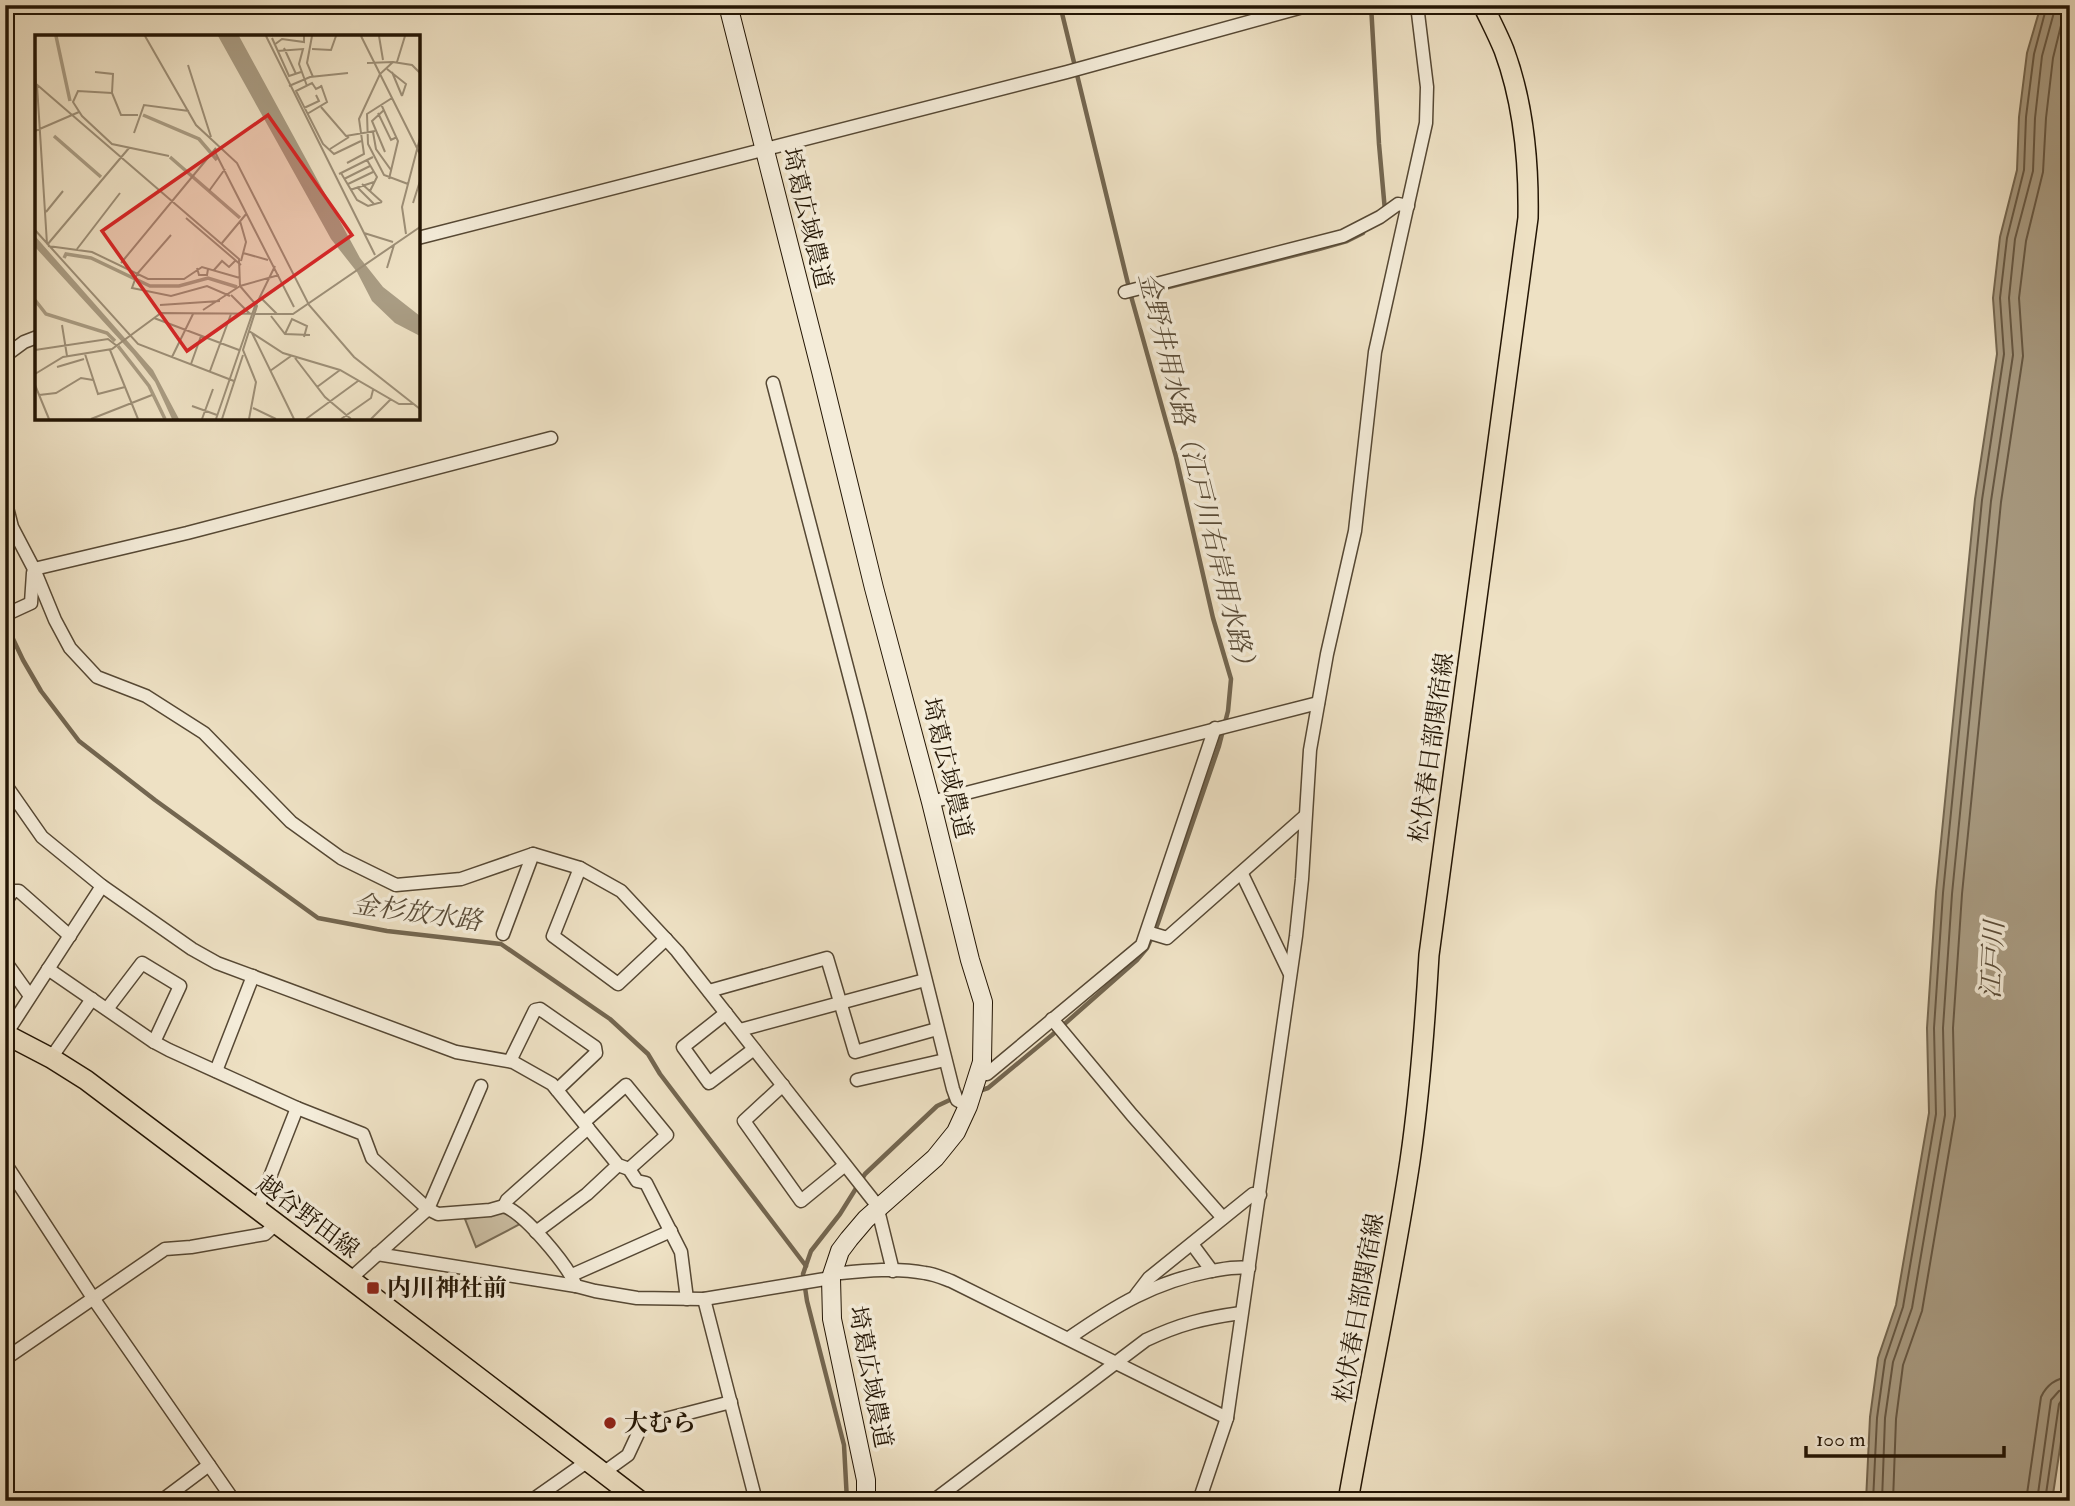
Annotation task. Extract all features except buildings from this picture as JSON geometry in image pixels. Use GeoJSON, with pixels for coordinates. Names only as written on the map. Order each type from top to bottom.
{"type":"FeatureCollection","features":[{"type":"Feature","properties":{"kind":"main road","name":"松伏春日部関宿線"},"geometry":{"type":"LineString","coordinates":[[1348,1501],[1410,1161],[1424,1044],[1430,955],[1528,218],[1529,182],[1517,94],[1504,50],[1483,5]]}},
{"type":"Feature","properties":{"kind":"main road","name":"越谷野田線"},"geometry":{"type":"LineString","coordinates":[[5,1034],[86,1080],[640,1501]]}},
{"type":"Feature","properties":{"kind":"street","name":"埼葛広域農道"},"geometry":{"type":"LineString","coordinates":[[728,5],[874,588],[983,1002],[982,1062],[979,1073],[959,1098],[956,1132],[935,1158],[866,1219],[840,1251],[831,1276],[832,1319],[866,1480],[866,1501]]}},
{"type":"Feature","properties":{"kind":"street"},"geometry":{"type":"LineString","coordinates":[[420,237],[1084,67],[1310,5]]}},
{"type":"Feature","properties":{"kind":"street"},"geometry":{"type":"LineString","coordinates":[[1199,1501],[1227,1418],[1302,878],[1310,750],[1355,531],[1375,352],[1426,123],[1427,87],[1417,5]]}},
{"type":"Feature","properties":{"kind":"street"},"geometry":{"type":"LineString","coordinates":[[1130,291],[1342,236],[1380,217],[1398,204],[1408,206]]}},
{"type":"Feature","properties":{"kind":"street"},"geometry":{"type":"LineString","coordinates":[[5,356],[35,338]]}},
{"type":"Feature","properties":{"kind":"street"},"geometry":{"type":"LineString","coordinates":[[773,383],[945,1060],[959,1098]]}},
{"type":"Feature","properties":{"kind":"street"},"geometry":{"type":"LineString","coordinates":[[34,569],[187,533],[551,438]]}},
{"type":"Feature","properties":{"kind":"street"},"geometry":{"type":"LineString","coordinates":[[5,500],[12,527],[34,569],[55,620],[70,648],[97,677],[146,696],[204,733],[291,822],[341,858],[396,885],[461,879],[533,854],[580,867],[621,891],[709,991],[879,1210],[893,1270]]}},
{"type":"Feature","properties":{"kind":"street"},"geometry":{"type":"LineString","coordinates":[[5,615],[31,603],[34,569]]}},
{"type":"Feature","properties":{"kind":"street"},"geometry":{"type":"LineString","coordinates":[[931,802],[1318,703]]}},
{"type":"Feature","properties":{"kind":"street"},"geometry":{"type":"LineString","coordinates":[[979,1073],[987,1074],[1142,945],[1216,728]]}},
{"type":"Feature","properties":{"kind":"street"},"geometry":{"type":"LineString","coordinates":[[5,784],[42,837],[102,886],[192,949],[217,962],[456,1052],[510,1061],[552,1084],[637,1181],[646,1183],[681,1252],[687,1299]]}},
{"type":"Feature","properties":{"kind":"street"},"geometry":{"type":"LineString","coordinates":[[1148,932],[1167,938],[1305,816]]}},
{"type":"Feature","properties":{"kind":"street"},"geometry":{"type":"LineString","coordinates":[[503,934],[533,854]]}},
{"type":"Feature","properties":{"kind":"street"},"geometry":{"type":"LineString","coordinates":[[580,867],[554,936],[618,984],[666,939]]}},
{"type":"Feature","properties":{"kind":"street"},"geometry":{"type":"LineString","coordinates":[[1242,874],[1290,974]]}},
{"type":"Feature","properties":{"kind":"street"},"geometry":{"type":"LineString","coordinates":[[5,1034],[102,886]]}},
{"type":"Feature","properties":{"kind":"street"},"geometry":{"type":"LineString","coordinates":[[5,902],[13,891],[19,891],[70,936]]}},
{"type":"Feature","properties":{"kind":"street"},"geometry":{"type":"LineString","coordinates":[[709,991],[827,958],[855,1052],[937,1029]]}},
{"type":"Feature","properties":{"kind":"street"},"geometry":{"type":"LineString","coordinates":[[5,961],[30,996]]}},
{"type":"Feature","properties":{"kind":"street"},"geometry":{"type":"LineString","coordinates":[[107,1009],[142,963],[180,986],[154,1042]]}},
{"type":"Feature","properties":{"kind":"street"},"geometry":{"type":"LineString","coordinates":[[48,969],[154,1042],[297,1108],[363,1134],[372,1157],[428,1209],[438,1214],[490,1210],[504,1206],[510,1208],[536,1231],[574,1280]]}},
{"type":"Feature","properties":{"kind":"street"},"geometry":{"type":"LineString","coordinates":[[216,1071],[253,975]]}},
{"type":"Feature","properties":{"kind":"street"},"geometry":{"type":"LineString","coordinates":[[740,1030],[925,980]]}},
{"type":"Feature","properties":{"kind":"street"},"geometry":{"type":"LineString","coordinates":[[51,1058],[92,999]]}},
{"type":"Feature","properties":{"kind":"street"},"geometry":{"type":"LineString","coordinates":[[510,1061],[535,1010],[540,1009],[595,1047],[596,1053],[557,1090]]}},
{"type":"Feature","properties":{"kind":"street"},"geometry":{"type":"LineString","coordinates":[[726,1013],[683,1047],[709,1083],[754,1048]]}},
{"type":"Feature","properties":{"kind":"street"},"geometry":{"type":"LineString","coordinates":[[1052,1019],[1223,1219]]}},
{"type":"Feature","properties":{"kind":"street"},"geometry":{"type":"LineString","coordinates":[[857,1080],[945,1060]]}},
{"type":"Feature","properties":{"kind":"street"},"geometry":{"type":"LineString","coordinates":[[504,1206],[507,1200],[626,1085],[667,1135],[536,1231]]}},
{"type":"Feature","properties":{"kind":"street"},"geometry":{"type":"LineString","coordinates":[[783,1085],[744,1121],[801,1200],[845,1165]]}},
{"type":"Feature","properties":{"kind":"street"},"geometry":{"type":"LineString","coordinates":[[350,1279],[428,1209],[481,1086]]}},
{"type":"Feature","properties":{"kind":"street"},"geometry":{"type":"LineString","coordinates":[[257,1210],[297,1108]]}},
{"type":"Feature","properties":{"kind":"street"},"geometry":{"type":"LineString","coordinates":[[5,1163],[93,1298],[234,1501]]}},
{"type":"Feature","properties":{"kind":"street"},"geometry":{"type":"LineString","coordinates":[[1136,1295],[1149,1278],[1253,1194],[1260,1195]]}},
{"type":"Feature","properties":{"kind":"street"},"geometry":{"type":"LineString","coordinates":[[5,1359],[166,1249],[265,1234],[276,1224]]}},
{"type":"Feature","properties":{"kind":"street"},"geometry":{"type":"LineString","coordinates":[[574,1280],[671,1231]]}},
{"type":"Feature","properties":{"kind":"street"},"geometry":{"type":"LineString","coordinates":[[1192,1244],[1212,1271]]}},
{"type":"Feature","properties":{"kind":"street"},"geometry":{"type":"LineString","coordinates":[[377,1254],[574,1280],[595,1291],[637,1298],[704,1299],[870,1270],[925,1273],[951,1281],[1227,1418]]}},
{"type":"Feature","properties":{"kind":"street"},"geometry":{"type":"LineString","coordinates":[[1069,1338],[1136,1295],[1191,1275],[1238,1266],[1249,1268]]}},
{"type":"Feature","properties":{"kind":"street"},"geometry":{"type":"LineString","coordinates":[[704,1299],[756,1501]]}},
{"type":"Feature","properties":{"kind":"street"},"geometry":{"type":"LineString","coordinates":[[934,1501],[1146,1340],[1173,1327],[1205,1318],[1241,1313]]}},
{"type":"Feature","properties":{"kind":"street"},"geometry":{"type":"LineString","coordinates":[[531,1501],[596,1467],[628,1455],[642,1425],[731,1402]]}},
{"type":"Feature","properties":{"kind":"street"},"geometry":{"type":"LineString","coordinates":[[161,1501],[209,1465]]}},
{"type":"Feature","properties":{"kind":"shaded area"},"geometry":{"type":"Polygon","coordinates":[[[507,1213],[522,1223],[476,1247],[465,1219],[507,1213]]]}},
{"type":"Feature","properties":{"kind":"water","name":"江戸川"},"geometry":{"type":"Polygon","coordinates":[[[2041,5],[2070,5],[2070,1382],[2052,1501],[1866,1501],[1870,1417],[1878,1358],[1896,1305],[1929,1113],[1927,1028],[1936,892],[1975,499],[1997,354],[1993,298],[2000,237],[2017,170],[2019,117],[2027,53],[2041,5]]]}},
{"type":"Feature","properties":{"kind":"waterway","name":"金野井用水路（江戸川右岸用水路）"},"geometry":{"type":"LineString","coordinates":[[979,1091],[988,1088],[1052,1035],[1147,948],[1219,746],[1228,711],[1231,679],[1213,618],[1176,457],[1131,296],[1060,5]]}},
{"type":"Feature","properties":{"kind":"waterway"},"geometry":{"type":"LineString","coordinates":[[1371,5],[1385,211]]}},
{"type":"Feature","properties":{"kind":"waterway"},"geometry":{"type":"LineString","coordinates":[[1153,291],[1319,249],[1363,233]]}},
{"type":"Feature","properties":{"kind":"waterway","name":"金杉放水路"},"geometry":{"type":"LineString","coordinates":[[5,622],[41,691],[79,741],[155,800],[318,918],[387,931],[501,944],[610,1019],[648,1054],[660,1074],[806,1266]]}},
{"type":"Feature","properties":{"kind":"waterway","name":"金野井用水路（江戸川右岸用水路）"},"geometry":{"type":"LineString","coordinates":[[847,1501],[844,1445],[807,1301],[803,1274],[811,1251],[840,1214],[865,1174],[937,1106],[954,1098]]}},
{"type":"Feature","properties":{"kind":"place","name":"内川神社前"},"geometry":{"type":"Point","coordinates":[373,1288]}},
{"type":"Feature","properties":{"kind":"place","name":"大むら"},"geometry":{"type":"Point","coordinates":[610,1423]}}]}
